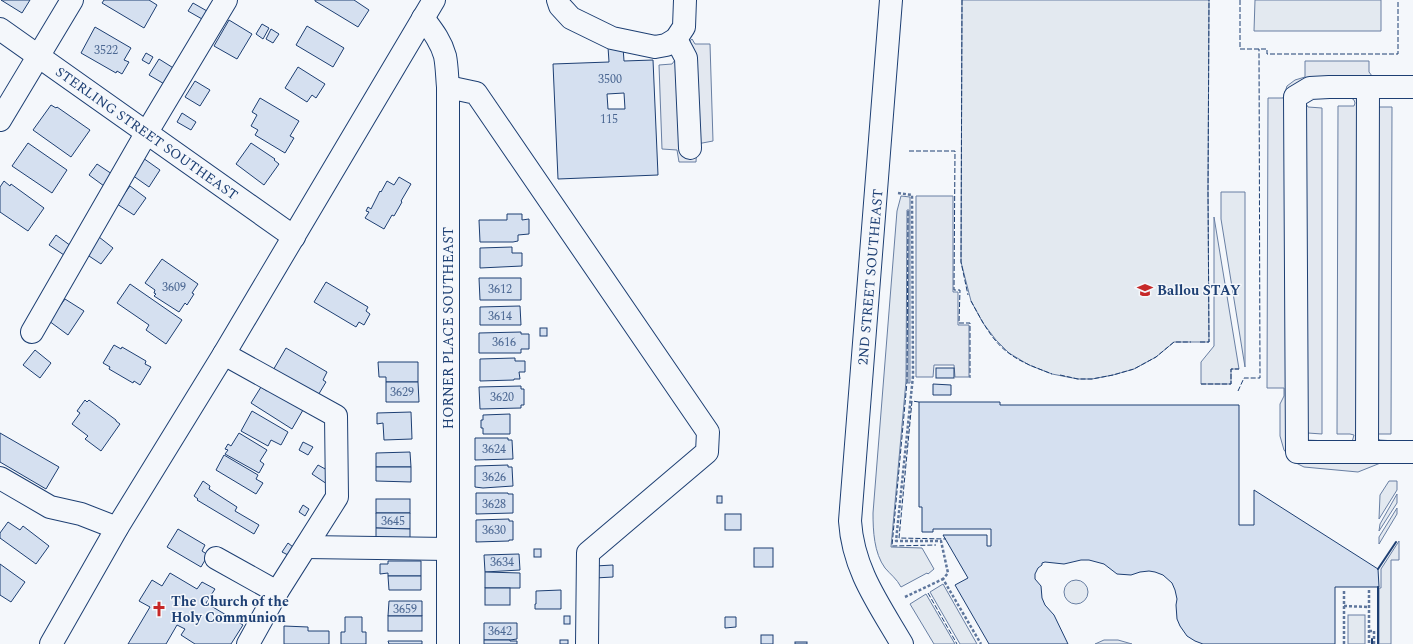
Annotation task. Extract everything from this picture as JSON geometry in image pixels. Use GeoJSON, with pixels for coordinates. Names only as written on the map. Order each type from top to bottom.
{"type":"FeatureCollection","features":[{"type":"Feature","properties":{"kind":"street"},"geometry":{"type":"LineString","coordinates":[[0,120],[72,0]]}},
{"type":"Feature","properties":{"kind":"street"},"geometry":{"type":"LineString","coordinates":[[32,332],[147,132],[226,0]]}},
{"type":"Feature","properties":{"kind":"street"},"geometry":{"type":"LineString","coordinates":[[558,0],[560,6],[571,18],[612,38],[655,47],[666,45],[676,39],[684,27],[685,0]]}},
{"type":"Feature","properties":{"kind":"street","name":"2ND STREET SOUTHEAST"},"geometry":{"type":"LineString","coordinates":[[891,0],[850,514],[851,535],[855,553],[865,581],[902,644]]}},
{"type":"Feature","properties":{"kind":"street"},"geometry":{"type":"LineString","coordinates":[[51,644],[117,528],[224,354],[429,9]]}},
{"type":"Feature","properties":{"kind":"street","name":"HORNER PLACE SOUTHEAST"},"geometry":{"type":"LineString","coordinates":[[429,9],[436,36],[445,56],[448,87],[448,644]]}},
{"type":"Feature","properties":{"kind":"street","name":"STERLING STREET SOUTHEAST"},"geometry":{"type":"LineString","coordinates":[[0,30],[147,132],[294,237]]}},
{"type":"Feature","properties":{"kind":"street"},"geometry":{"type":"LineString","coordinates":[[676,39],[686,58],[690,148]]}},
{"type":"Feature","properties":{"kind":"street"},"geometry":{"type":"LineString","coordinates":[[448,87],[476,93],[708,432],[707,452],[588,553],[586,644]]}},
{"type":"Feature","properties":{"kind":"street"},"geometry":{"type":"LineString","coordinates":[[1367,452],[1368,87]]}},
{"type":"Feature","properties":{"kind":"street"},"geometry":{"type":"LineString","coordinates":[[1413,87],[1310,88],[1295,97],[1294,148],[1297,452],[1413,452]]}},
{"type":"Feature","properties":{"kind":"street"},"geometry":{"type":"LineString","coordinates":[[224,354],[336,416],[337,498],[277,592],[248,644]]}},
{"type":"Feature","properties":{"kind":"street"},"geometry":{"type":"LineString","coordinates":[[0,478],[50,507],[81,514],[117,528]]}},
{"type":"Feature","properties":{"kind":"street"},"geometry":{"type":"LineString","coordinates":[[306,547],[448,549]]}},
{"type":"Feature","properties":{"kind":"street"},"geometry":{"type":"LineString","coordinates":[[216,558],[277,592]]}},
{"type":"Feature","properties":{"kind":"path"},"geometry":{"type":"LineString","coordinates":[[898,193],[912,195],[913,376],[896,541],[941,541],[948,573],[943,579],[906,597]]}},
{"type":"Feature","properties":{"kind":"path"},"geometry":{"type":"LineString","coordinates":[[943,579],[981,644]]}},
{"type":"Feature","properties":{"kind":"path"},"geometry":{"type":"LineString","coordinates":[[1369,590],[1369,644]]}},
{"type":"Feature","properties":{"kind":"path"},"geometry":{"type":"LineString","coordinates":[[1344,592],[1344,644]]}},
{"type":"Feature","properties":{"kind":"path"},"geometry":{"type":"LineString","coordinates":[[1344,606],[1369,607]]}},
{"type":"Feature","properties":{"kind":"path"},"geometry":{"type":"LineString","coordinates":[[1369,630],[1374,630],[1374,644]]}},
{"type":"Feature","properties":{"kind":"shaded area"},"geometry":{"type":"Polygon","coordinates":[[[962,0],[1209,0],[1209,342],[1174,342],[1156,357],[1134,369],[1092,379],[1078,379],[1052,374],[1029,365],[1009,353],[996,340],[983,323],[971,301],[961,262],[962,0]]]}},
{"type":"Feature","properties":{"kind":"shaded area"},"geometry":{"type":"Polygon","coordinates":[[[1255,0],[1381,0],[1381,31],[1254,31],[1255,0]]]}},
{"type":"Feature","properties":{"kind":"shaded area"},"geometry":{"type":"Polygon","coordinates":[[[692,39],[695,44],[710,44],[713,141],[697,144],[696,162],[679,162],[677,150],[662,149],[659,65],[672,64],[675,60],[673,55],[692,39]]]}},
{"type":"Feature","properties":{"kind":"shaded area"},"geometry":{"type":"Polygon","coordinates":[[[1305,61],[1369,61],[1369,72],[1372,76],[1378,98],[1378,107],[1392,107],[1391,434],[1376,434],[1377,438],[1380,440],[1395,441],[1395,460],[1388,460],[1358,472],[1304,467],[1294,462],[1284,450],[1280,436],[1280,404],[1284,396],[1284,388],[1267,388],[1268,98],[1283,98],[1287,86],[1295,80],[1305,77],[1305,61]],[[1311,97],[1305,102],[1308,107],[1322,108],[1322,434],[1308,433],[1306,440],[1352,442],[1354,435],[1337,434],[1338,106],[1354,106],[1354,100],[1350,97],[1311,97]]]}},
{"type":"Feature","properties":{"kind":"shaded area"},"geometry":{"type":"Polygon","coordinates":[[[1221,192],[1245,192],[1245,367],[1221,219],[1221,192]]]}},
{"type":"Feature","properties":{"kind":"shaded area"},"geometry":{"type":"Polygon","coordinates":[[[901,196],[910,197],[910,383],[908,383],[909,210],[907,210],[906,381],[891,547],[922,548],[934,569],[928,574],[927,573],[901,587],[885,568],[878,556],[874,534],[873,513],[897,211],[901,196]]]}},
{"type":"Feature","properties":{"kind":"shaded area"},"geometry":{"type":"Polygon","coordinates":[[[916,196],[953,196],[953,292],[958,292],[958,325],[969,325],[969,377],[955,377],[954,365],[934,365],[933,377],[916,377],[916,196]]]}},
{"type":"Feature","properties":{"kind":"shaded area"},"geometry":{"type":"Polygon","coordinates":[[[1214,217],[1239,369],[1231,369],[1231,384],[1201,384],[1201,362],[1214,346],[1214,217]]]}},
{"type":"Feature","properties":{"kind":"shaded area"},"geometry":{"type":"Polygon","coordinates":[[[1389,481],[1397,481],[1397,490],[1379,519],[1380,495],[1389,481]]]}},
{"type":"Feature","properties":{"kind":"shaded area"},"geometry":{"type":"Polygon","coordinates":[[[1397,494],[1397,503],[1379,531],[1380,524],[1397,494]]]}},
{"type":"Feature","properties":{"kind":"shaded area"},"geometry":{"type":"Polygon","coordinates":[[[1397,508],[1397,514],[1379,544],[1379,537],[1397,508]]]}},
{"type":"Feature","properties":{"kind":"shaded area"},"geometry":{"type":"Polygon","coordinates":[[[1399,541],[1399,560],[1391,560],[1391,644],[1379,644],[1379,588],[1381,588],[1381,569],[1399,541]]]}},
{"type":"Feature","properties":{"kind":"shaded area"},"geometry":{"type":"Polygon","coordinates":[[[1076,580],[1084,584],[1088,592],[1084,600],[1076,604],[1068,600],[1064,592],[1068,584],[1076,580]]]}},
{"type":"Feature","properties":{"kind":"shaded area"},"geometry":{"type":"Polygon","coordinates":[[[943,584],[977,644],[960,644],[930,592],[943,584]]]}},
{"type":"Feature","properties":{"kind":"shaded area"},"geometry":{"type":"Polygon","coordinates":[[[926,594],[955,644],[934,644],[910,604],[926,594]]]}},
{"type":"Feature","properties":{"kind":"shaded area"},"geometry":{"type":"Polygon","coordinates":[[[1348,615],[1365,615],[1365,644],[1348,644],[1348,615]]]}},
{"type":"Feature","properties":{"kind":"shaded area"},"geometry":{"type":"Polygon","coordinates":[[[1104,640],[1118,640],[1132,644],[1095,644],[1104,640]]]}},
{"type":"Feature","properties":{"kind":"building"},"geometry":{"type":"Polygon","coordinates":[[[1,0],[30,0],[22,13],[1,0]]]}},
{"type":"Feature","properties":{"kind":"building"},"geometry":{"type":"Polygon","coordinates":[[[104,0],[149,0],[157,5],[144,28],[102,3],[104,0]]]}},
{"type":"Feature","properties":{"kind":"building"},"geometry":{"type":"Polygon","coordinates":[[[315,0],[354,0],[369,10],[358,27],[315,0]]]}},
{"type":"Feature","properties":{"kind":"building"},"geometry":{"type":"Polygon","coordinates":[[[193,3],[207,11],[202,19],[188,11],[193,3]]]}},
{"type":"Feature","properties":{"kind":"building"},"geometry":{"type":"Polygon","coordinates":[[[229,20],[252,34],[237,59],[214,46],[229,20]]]}},
{"type":"Feature","properties":{"kind":"building"},"geometry":{"type":"Polygon","coordinates":[[[262,24],[269,28],[263,39],[256,34],[262,24]]]}},
{"type":"Feature","properties":{"kind":"building"},"geometry":{"type":"Polygon","coordinates":[[[307,26],[344,48],[333,67],[296,45],[307,26]]]}},
{"type":"Feature","properties":{"kind":"building"},"geometry":{"type":"Polygon","coordinates":[[[95,27],[131,48],[124,60],[129,62],[122,74],[117,71],[116,73],[81,53],[95,27]]]}},
{"type":"Feature","properties":{"kind":"building"},"geometry":{"type":"Polygon","coordinates":[[[271,29],[279,34],[273,43],[266,39],[271,29]]]}},
{"type":"Feature","properties":{"kind":"building"},"geometry":{"type":"Polygon","coordinates":[[[608,47],[623,47],[624,61],[653,60],[658,175],[558,179],[553,64],[609,62],[608,47]],[[624,93],[607,94],[608,109],[625,109],[624,93]]]}},
{"type":"Feature","properties":{"kind":"building"},"geometry":{"type":"Polygon","coordinates":[[[146,53],[153,57],[149,64],[142,60],[146,53]]]}},
{"type":"Feature","properties":{"kind":"building"},"geometry":{"type":"Polygon","coordinates":[[[159,59],[175,69],[166,85],[149,75],[159,59]]]}},
{"type":"Feature","properties":{"kind":"building"},"geometry":{"type":"Polygon","coordinates":[[[298,67],[325,84],[316,98],[312,95],[307,102],[285,88],[298,67]]]}},
{"type":"Feature","properties":{"kind":"building"},"geometry":{"type":"Polygon","coordinates":[[[195,81],[210,90],[200,106],[185,97],[195,81]]]}},
{"type":"Feature","properties":{"kind":"building"},"geometry":{"type":"Polygon","coordinates":[[[260,98],[299,121],[290,136],[294,138],[285,153],[255,135],[258,130],[251,126],[257,115],[252,112],[260,98]]]}},
{"type":"Feature","properties":{"kind":"building"},"geometry":{"type":"Polygon","coordinates":[[[51,105],[56,108],[57,107],[90,130],[71,157],[33,130],[51,105]]]}},
{"type":"Feature","properties":{"kind":"building"},"geometry":{"type":"Polygon","coordinates":[[[182,113],[196,122],[191,130],[177,122],[182,113]]]}},
{"type":"Feature","properties":{"kind":"building"},"geometry":{"type":"Polygon","coordinates":[[[28,143],[67,170],[52,193],[12,166],[28,143]]]}},
{"type":"Feature","properties":{"kind":"building"},"geometry":{"type":"Polygon","coordinates":[[[251,143],[275,159],[274,160],[279,164],[264,185],[236,164],[251,143]]]}},
{"type":"Feature","properties":{"kind":"building"},"geometry":{"type":"Polygon","coordinates":[[[143,158],[160,170],[149,187],[132,175],[143,158]]]}},
{"type":"Feature","properties":{"kind":"building"},"geometry":{"type":"Polygon","coordinates":[[[97,164],[112,174],[104,186],[89,175],[97,164]]]}},
{"type":"Feature","properties":{"kind":"building"},"geometry":{"type":"Polygon","coordinates":[[[399,177],[411,184],[394,216],[392,215],[384,229],[365,218],[369,212],[366,211],[368,207],[371,209],[387,181],[394,185],[399,177]]]}},
{"type":"Feature","properties":{"kind":"building"},"geometry":{"type":"Polygon","coordinates":[[[4,181],[10,186],[11,184],[44,208],[28,231],[0,212],[0,187],[4,181]]]}},
{"type":"Feature","properties":{"kind":"building"},"geometry":{"type":"Polygon","coordinates":[[[130,186],[146,198],[134,215],[117,204],[130,186]]]}},
{"type":"Feature","properties":{"kind":"building"},"geometry":{"type":"Polygon","coordinates":[[[507,214],[522,214],[522,220],[529,219],[529,234],[518,235],[518,241],[513,242],[480,242],[479,220],[507,220],[507,214]]]}},
{"type":"Feature","properties":{"kind":"building"},"geometry":{"type":"Polygon","coordinates":[[[56,235],[71,246],[64,255],[49,245],[56,235]]]}},
{"type":"Feature","properties":{"kind":"building"},"geometry":{"type":"Polygon","coordinates":[[[99,237],[113,248],[101,264],[86,254],[99,237]]]}},
{"type":"Feature","properties":{"kind":"building"},"geometry":{"type":"Polygon","coordinates":[[[512,247],[512,253],[522,253],[522,266],[480,268],[480,248],[512,247]]]}},
{"type":"Feature","properties":{"kind":"building"},"geometry":{"type":"Polygon","coordinates":[[[162,259],[198,284],[187,305],[185,303],[179,312],[154,296],[156,294],[154,293],[155,290],[145,283],[162,259]]]}},
{"type":"Feature","properties":{"kind":"building"},"geometry":{"type":"Polygon","coordinates":[[[479,278],[521,278],[521,300],[480,300],[479,278]]]}},
{"type":"Feature","properties":{"kind":"building"},"geometry":{"type":"Polygon","coordinates":[[[326,282],[368,307],[366,311],[370,314],[364,325],[359,322],[356,327],[314,302],[326,282]]]}},
{"type":"Feature","properties":{"kind":"building"},"geometry":{"type":"Polygon","coordinates":[[[130,284],[182,320],[166,344],[146,330],[149,325],[117,303],[130,284]]]}},
{"type":"Feature","properties":{"kind":"building"},"geometry":{"type":"Polygon","coordinates":[[[65,299],[84,311],[68,335],[49,321],[65,299]]]}},
{"type":"Feature","properties":{"kind":"building"},"geometry":{"type":"Polygon","coordinates":[[[520,306],[521,325],[480,325],[480,307],[520,306]]]}},
{"type":"Feature","properties":{"kind":"building"},"geometry":{"type":"Polygon","coordinates":[[[540,328],[547,328],[547,336],[540,336],[540,328]]]}},
{"type":"Feature","properties":{"kind":"building"},"geometry":{"type":"Polygon","coordinates":[[[521,332],[521,334],[529,334],[529,349],[521,349],[521,353],[479,353],[479,333],[521,332]]]}},
{"type":"Feature","properties":{"kind":"building"},"geometry":{"type":"Polygon","coordinates":[[[114,345],[121,349],[122,347],[146,361],[145,364],[151,367],[140,385],[134,381],[133,383],[109,369],[110,367],[103,363],[114,345]]]}},
{"type":"Feature","properties":{"kind":"building"},"geometry":{"type":"Polygon","coordinates":[[[286,348],[327,372],[323,380],[326,382],[317,397],[272,372],[286,348]]]}},
{"type":"Feature","properties":{"kind":"building"},"geometry":{"type":"Polygon","coordinates":[[[35,350],[51,363],[40,378],[23,365],[35,350]]]}},
{"type":"Feature","properties":{"kind":"building"},"geometry":{"type":"Polygon","coordinates":[[[515,358],[515,361],[525,361],[525,372],[519,372],[520,379],[480,381],[480,359],[515,358]]]}},
{"type":"Feature","properties":{"kind":"building"},"geometry":{"type":"Polygon","coordinates":[[[378,362],[418,362],[418,382],[386,382],[386,377],[379,377],[378,362]]]}},
{"type":"Feature","properties":{"kind":"building"},"geometry":{"type":"Polygon","coordinates":[[[936,368],[954,368],[954,378],[936,378],[936,368]]]}},
{"type":"Feature","properties":{"kind":"building"},"geometry":{"type":"Polygon","coordinates":[[[386,382],[418,382],[419,402],[386,402],[386,382]]]}},
{"type":"Feature","properties":{"kind":"building"},"geometry":{"type":"Polygon","coordinates":[[[933,384],[951,385],[951,395],[933,395],[933,384]]]}},
{"type":"Feature","properties":{"kind":"building"},"geometry":{"type":"Polygon","coordinates":[[[521,386],[521,389],[524,389],[524,405],[521,405],[521,408],[480,409],[479,387],[521,386]]]}},
{"type":"Feature","properties":{"kind":"building"},"geometry":{"type":"Polygon","coordinates":[[[261,387],[303,410],[292,429],[251,403],[261,387]]]}},
{"type":"Feature","properties":{"kind":"building"},"geometry":{"type":"Polygon","coordinates":[[[85,400],[87,402],[89,400],[120,424],[101,451],[85,439],[88,436],[72,424],[80,413],[77,411],[85,400]]]}},
{"type":"Feature","properties":{"kind":"building"},"geometry":{"type":"Polygon","coordinates":[[[919,402],[1000,402],[1000,405],[1239,405],[1239,525],[1254,525],[1254,490],[1378,569],[1379,587],[1335,587],[1335,644],[1203,644],[1187,636],[1180,626],[1177,619],[1177,599],[1175,590],[1172,583],[1163,575],[1149,571],[1131,575],[1117,574],[1104,564],[1089,560],[1081,560],[1064,564],[1045,562],[1038,568],[1035,574],[1035,579],[1041,586],[1042,598],[1045,605],[1054,615],[1068,644],[989,644],[955,585],[968,578],[943,535],[987,535],[987,546],[991,546],[991,529],[933,529],[933,532],[922,532],[922,507],[919,507],[919,402]]]}},
{"type":"Feature","properties":{"kind":"building"},"geometry":{"type":"Polygon","coordinates":[[[252,411],[288,432],[281,445],[271,440],[268,446],[241,431],[252,411]]]}},
{"type":"Feature","properties":{"kind":"building"},"geometry":{"type":"Polygon","coordinates":[[[411,412],[412,439],[384,440],[383,423],[377,424],[377,413],[411,412]]]}},
{"type":"Feature","properties":{"kind":"building"},"geometry":{"type":"Polygon","coordinates":[[[510,414],[510,434],[483,434],[481,420],[483,420],[483,415],[510,414]]]}},
{"type":"Feature","properties":{"kind":"building"},"geometry":{"type":"Polygon","coordinates":[[[0,433],[59,467],[46,489],[0,462],[0,433]]]}},
{"type":"Feature","properties":{"kind":"building"},"geometry":{"type":"Polygon","coordinates":[[[239,433],[267,450],[260,461],[264,464],[259,473],[225,454],[228,450],[225,449],[228,444],[231,446],[239,433]]]}},
{"type":"Feature","properties":{"kind":"building"},"geometry":{"type":"Polygon","coordinates":[[[475,438],[508,438],[508,440],[512,440],[513,459],[475,460],[475,438]]]}},
{"type":"Feature","properties":{"kind":"building"},"geometry":{"type":"Polygon","coordinates":[[[303,442],[313,447],[308,455],[299,450],[303,442]]]}},
{"type":"Feature","properties":{"kind":"building"},"geometry":{"type":"Polygon","coordinates":[[[410,452],[411,467],[376,467],[376,453],[410,452]]]}},
{"type":"Feature","properties":{"kind":"building"},"geometry":{"type":"Polygon","coordinates":[[[224,455],[258,475],[256,479],[263,483],[256,494],[216,470],[224,455]]]}},
{"type":"Feature","properties":{"kind":"building"},"geometry":{"type":"Polygon","coordinates":[[[318,465],[327,470],[327,484],[312,474],[318,465]]]}},
{"type":"Feature","properties":{"kind":"building"},"geometry":{"type":"Polygon","coordinates":[[[508,465],[508,467],[512,467],[513,486],[483,488],[475,487],[475,466],[508,465]]]}},
{"type":"Feature","properties":{"kind":"building"},"geometry":{"type":"Polygon","coordinates":[[[376,467],[411,467],[411,482],[376,481],[376,467]]]}},
{"type":"Feature","properties":{"kind":"building"},"geometry":{"type":"Polygon","coordinates":[[[203,481],[210,486],[209,489],[237,507],[235,511],[259,525],[254,534],[197,500],[198,499],[194,496],[203,481]]]}},
{"type":"Feature","properties":{"kind":"building"},"geometry":{"type":"Polygon","coordinates":[[[476,493],[513,494],[513,513],[476,514],[476,493]]]}},
{"type":"Feature","properties":{"kind":"building"},"geometry":{"type":"Polygon","coordinates":[[[717,496],[722,496],[722,503],[717,503],[717,496]]]}},
{"type":"Feature","properties":{"kind":"building"},"geometry":{"type":"Polygon","coordinates":[[[376,499],[410,499],[410,513],[376,513],[376,499]]]}},
{"type":"Feature","properties":{"kind":"building"},"geometry":{"type":"Polygon","coordinates":[[[303,505],[309,509],[305,516],[299,512],[303,505]]]}},
{"type":"Feature","properties":{"kind":"building"},"geometry":{"type":"Polygon","coordinates":[[[376,513],[410,513],[410,529],[376,528],[376,513]]]}},
{"type":"Feature","properties":{"kind":"building"},"geometry":{"type":"Polygon","coordinates":[[[725,514],[741,514],[741,530],[725,530],[725,514]]]}},
{"type":"Feature","properties":{"kind":"building"},"geometry":{"type":"Polygon","coordinates":[[[509,519],[509,521],[513,521],[513,540],[476,542],[476,520],[509,519]]]}},
{"type":"Feature","properties":{"kind":"building"},"geometry":{"type":"Polygon","coordinates":[[[8,522],[20,530],[23,526],[49,546],[36,564],[0,538],[0,533],[8,522]]]}},
{"type":"Feature","properties":{"kind":"building"},"geometry":{"type":"Polygon","coordinates":[[[376,528],[410,529],[410,543],[376,543],[376,528]]]}},
{"type":"Feature","properties":{"kind":"building"},"geometry":{"type":"Polygon","coordinates":[[[178,529],[205,545],[202,551],[208,555],[201,567],[167,547],[178,529]]]}},
{"type":"Feature","properties":{"kind":"building"},"geometry":{"type":"Polygon","coordinates":[[[288,543],[293,547],[288,555],[282,552],[288,543]]]}},
{"type":"Feature","properties":{"kind":"building"},"geometry":{"type":"Polygon","coordinates":[[[754,548],[773,548],[773,567],[754,567],[754,548]]]}},
{"type":"Feature","properties":{"kind":"building"},"geometry":{"type":"Polygon","coordinates":[[[534,549],[541,549],[541,557],[534,557],[534,549]]]}},
{"type":"Feature","properties":{"kind":"building"},"geometry":{"type":"Polygon","coordinates":[[[519,554],[520,570],[485,572],[484,555],[519,554]]]}},
{"type":"Feature","properties":{"kind":"building"},"geometry":{"type":"Polygon","coordinates":[[[388,561],[421,561],[421,576],[388,576],[388,573],[380,574],[380,564],[388,564],[388,561]]]}},
{"type":"Feature","properties":{"kind":"building"},"geometry":{"type":"Polygon","coordinates":[[[0,564],[25,582],[11,602],[0,595],[0,564]]]}},
{"type":"Feature","properties":{"kind":"building"},"geometry":{"type":"Polygon","coordinates":[[[613,565],[613,577],[595,578],[595,566],[613,565]]]}},
{"type":"Feature","properties":{"kind":"building"},"geometry":{"type":"Polygon","coordinates":[[[485,572],[520,573],[520,588],[485,588],[485,572]]]}},
{"type":"Feature","properties":{"kind":"building"},"geometry":{"type":"Polygon","coordinates":[[[170,573],[197,589],[202,582],[215,589],[206,603],[243,625],[231,644],[195,644],[181,635],[185,629],[177,625],[166,644],[128,644],[150,607],[139,601],[152,580],[162,586],[170,573]]]}},
{"type":"Feature","properties":{"kind":"building"},"geometry":{"type":"Polygon","coordinates":[[[388,576],[421,576],[421,590],[389,590],[388,576]]]}},
{"type":"Feature","properties":{"kind":"building"},"geometry":{"type":"Polygon","coordinates":[[[485,588],[510,588],[510,605],[485,605],[485,588]]]}},
{"type":"Feature","properties":{"kind":"building"},"geometry":{"type":"Polygon","coordinates":[[[561,590],[561,609],[535,609],[536,591],[561,590]]]}},
{"type":"Feature","properties":{"kind":"building"},"geometry":{"type":"Polygon","coordinates":[[[389,601],[422,601],[422,616],[388,616],[389,601]]]}},
{"type":"Feature","properties":{"kind":"building"},"geometry":{"type":"Polygon","coordinates":[[[388,616],[422,616],[422,631],[388,631],[388,616]]]}},
{"type":"Feature","properties":{"kind":"building"},"geometry":{"type":"Polygon","coordinates":[[[564,616],[570,616],[570,624],[564,624],[564,616]]]}},
{"type":"Feature","properties":{"kind":"building"},"geometry":{"type":"Polygon","coordinates":[[[345,617],[362,617],[362,632],[366,632],[366,644],[341,644],[341,632],[345,632],[345,617]]]}},
{"type":"Feature","properties":{"kind":"building"},"geometry":{"type":"Polygon","coordinates":[[[725,617],[736,617],[736,627],[725,628],[725,617]]]}},
{"type":"Feature","properties":{"kind":"building"},"geometry":{"type":"Polygon","coordinates":[[[484,623],[517,623],[517,639],[484,640],[484,623]]]}},
{"type":"Feature","properties":{"kind":"building"},"geometry":{"type":"Polygon","coordinates":[[[284,626],[308,627],[308,631],[329,631],[329,644],[284,644],[284,626]]]}},
{"type":"Feature","properties":{"kind":"building"},"geometry":{"type":"Polygon","coordinates":[[[761,635],[773,635],[773,644],[761,644],[761,635]]]}},
{"type":"Feature","properties":{"kind":"building"},"geometry":{"type":"Polygon","coordinates":[[[484,640],[510,640],[517,641],[517,644],[484,644],[484,640]]]}},
{"type":"Feature","properties":{"kind":"building"},"geometry":{"type":"Polygon","coordinates":[[[560,640],[568,640],[568,644],[560,644],[560,640]]]}},
{"type":"Feature","properties":{"kind":"building"},"geometry":{"type":"Polygon","coordinates":[[[388,641],[422,641],[422,644],[389,644],[388,641]]]}},
{"type":"Feature","properties":{"kind":"building"},"geometry":{"type":"Polygon","coordinates":[[[795,642],[807,642],[807,644],[795,644],[795,642]]]}},
{"type":"Feature","properties":{"kind":"fence"},"geometry":{"type":"LineString","coordinates":[[962,0],[961,262],[968,295]]}},
{"type":"Feature","properties":{"kind":"fence"},"geometry":{"type":"LineString","coordinates":[[1200,342],[1209,342],[1209,0]]}},
{"type":"Feature","properties":{"kind":"fence"},"geometry":{"type":"LineString","coordinates":[[1240,0],[1240,49],[1267,49],[1267,54],[1398,54],[1398,0]]}},
{"type":"Feature","properties":{"kind":"fence"},"geometry":{"type":"LineString","coordinates":[[1238,391],[1244,378],[1260,378],[1259,49]]}},
{"type":"Feature","properties":{"kind":"fence"},"geometry":{"type":"LineString","coordinates":[[909,151],[955,151],[954,290],[960,290],[959,323],[970,323],[970,378]]}},
{"type":"Feature","properties":{"kind":"fence"},"geometry":{"type":"LineString","coordinates":[[908,211],[907,382],[892,546],[936,545]]}},
{"type":"Feature","properties":{"kind":"fence"},"geometry":{"type":"LineString","coordinates":[[971,301],[992,337],[1004,349],[1020,360],[1052,374]]}},
{"type":"Feature","properties":{"kind":"fence"},"geometry":{"type":"LineString","coordinates":[[1060,375],[1078,379],[1092,379],[1113,375],[1134,369],[1156,357],[1174,342],[1191,342]]}},
{"type":"Feature","properties":{"kind":"fence"},"geometry":{"type":"LineString","coordinates":[[1201,384],[1231,384],[1231,369],[1239,369]]}},
{"type":"Feature","properties":{"kind":"fence"},"geometry":{"type":"LineString","coordinates":[[919,402],[912,401],[899,538],[946,539]]}},
{"type":"Feature","properties":{"kind":"fence"},"geometry":{"type":"LineString","coordinates":[[928,593],[957,644]]}},
{"type":"Feature","properties":{"kind":"wall"},"geometry":{"type":"LineString","coordinates":[[1378,569],[1396,542]]}},
{"type":"Feature","properties":{"kind":"wall"},"geometry":{"type":"LineString","coordinates":[[1378,587],[1378,644]]}},
{"type":"Feature","properties":{"kind":"wall"},"geometry":{"type":"LineString","coordinates":[[1372,639],[1372,644]]}},
{"type":"Feature","properties":{"kind":"place","name":"Ballou STAY"},"geometry":{"type":"Point","coordinates":[1145,290]}},
{"type":"Feature","properties":{"kind":"place","name":"The Church of the Holy Communion"},"geometry":{"type":"Point","coordinates":[159,609]}}]}
